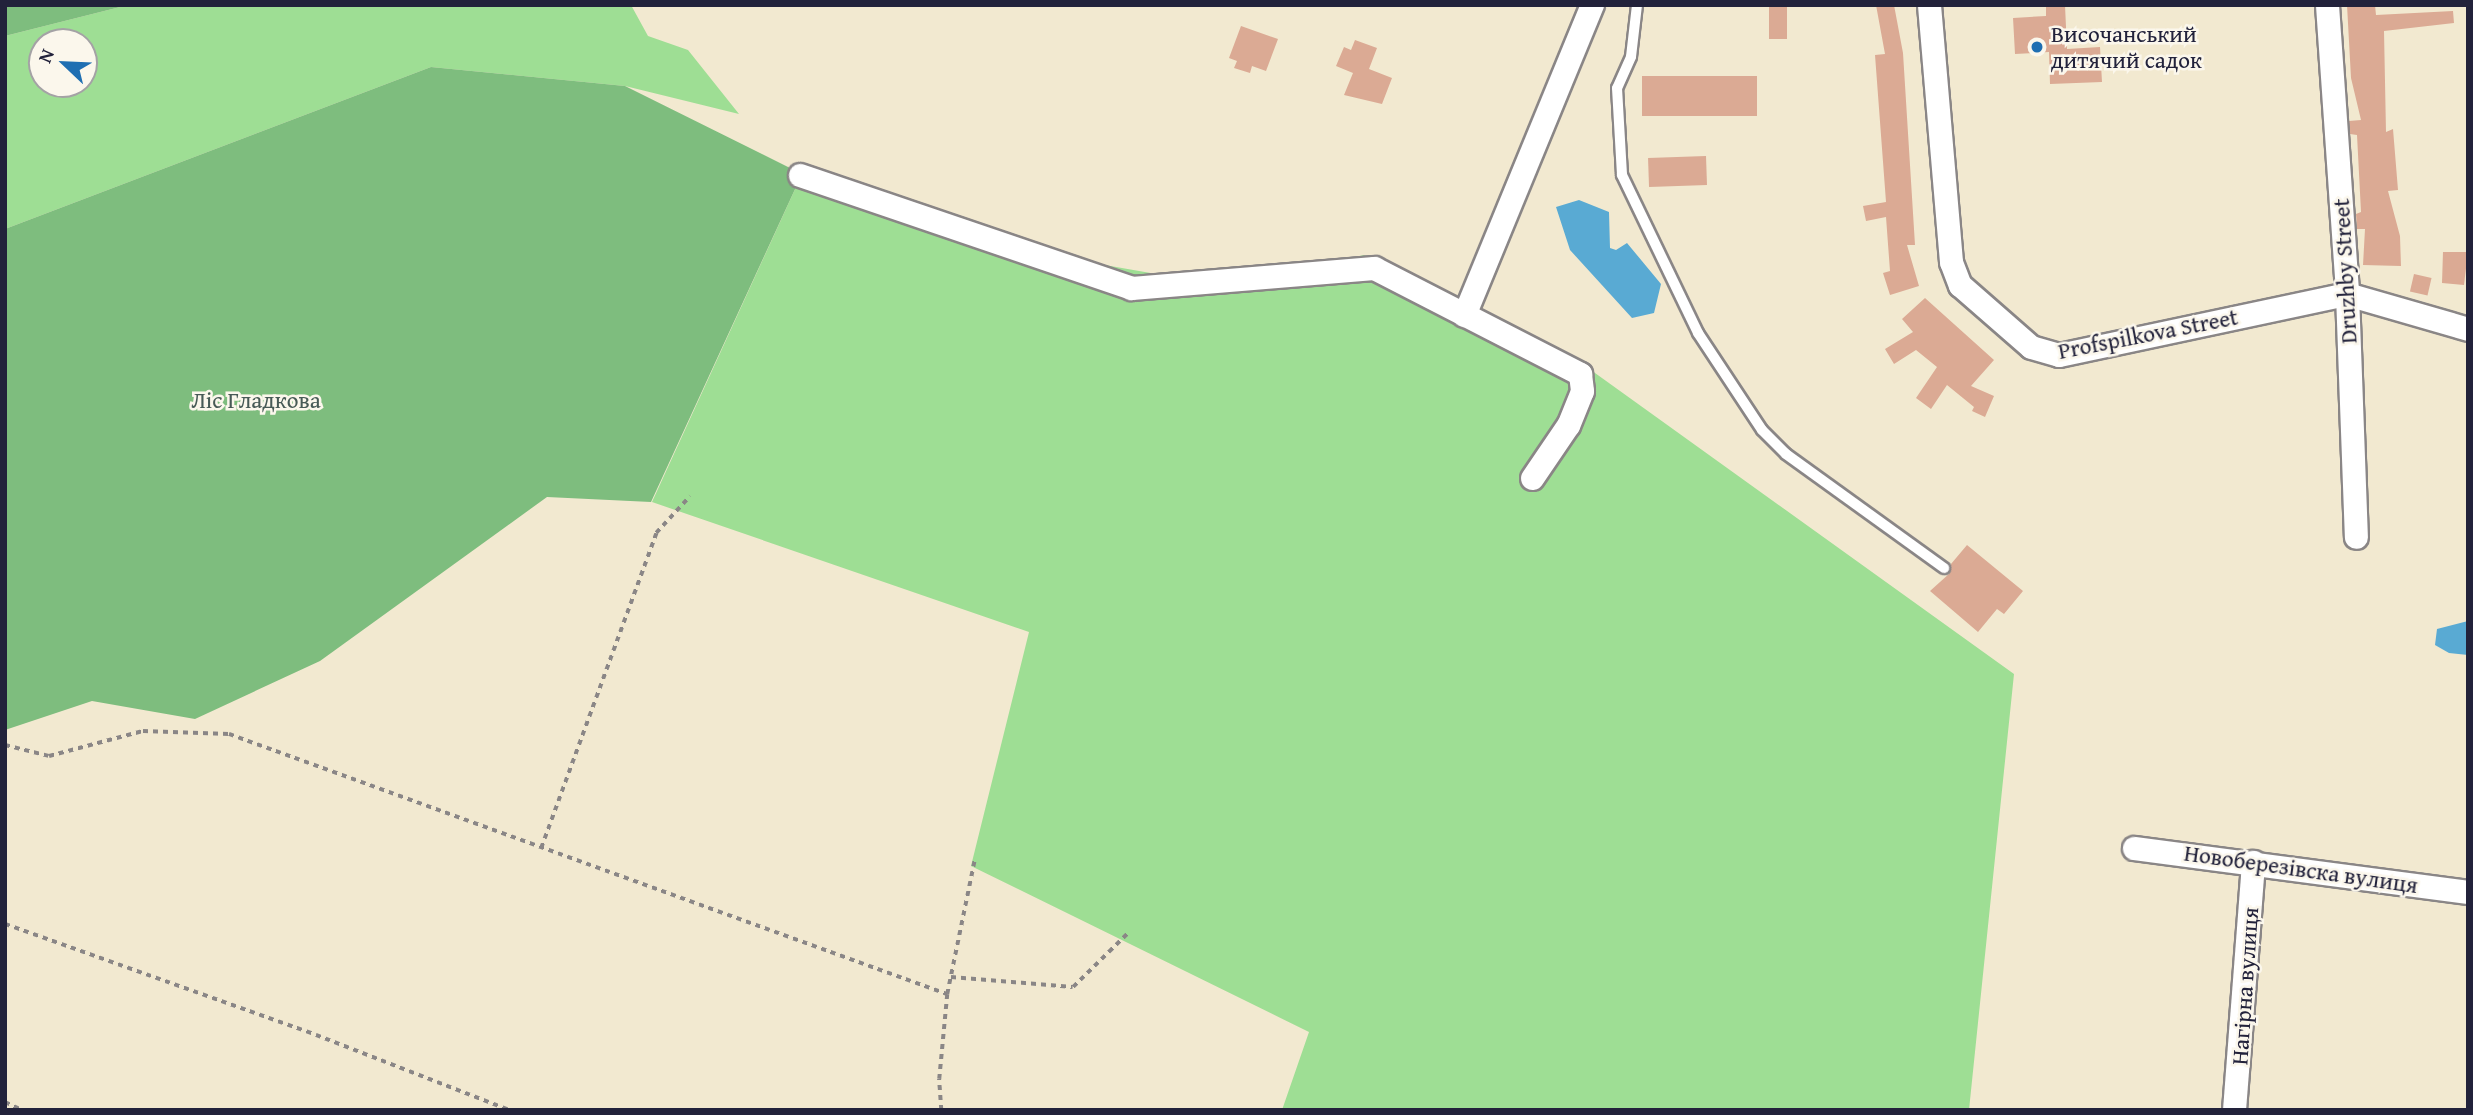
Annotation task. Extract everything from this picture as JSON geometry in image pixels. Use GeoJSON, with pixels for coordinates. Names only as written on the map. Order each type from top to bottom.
{"type":"FeatureCollection","features":[{"type":"Feature","properties":{"kind":"street"},"geometry":{"type":"LineString","coordinates":[[1464,315],[1592,5]]}},
{"type":"Feature","properties":{"kind":"street","name":"Profspilkova Street"},"geometry":{"type":"LineString","coordinates":[[1929,5],[1951,262],[1960,285],[2031,347],[2059,355],[2347,294],[2468,329]]}},
{"type":"Feature","properties":{"kind":"street","name":"Druzhby Street"},"geometry":{"type":"LineString","coordinates":[[2327,5],[2347,294],[2356,537]]}},
{"type":"Feature","properties":{"kind":"street"},"geometry":{"type":"LineString","coordinates":[[800,175],[1131,288],[1374,268],[1580,374],[1582,391],[1568,425],[1532,478]]}},
{"type":"Feature","properties":{"kind":"street","name":"Новоберезівска вулиця"},"geometry":{"type":"LineString","coordinates":[[2134,848],[2468,892]]}},
{"type":"Feature","properties":{"kind":"street","name":"Нагірна вулиця"},"geometry":{"type":"LineString","coordinates":[[2234,1110],[2253,862]]}},
{"type":"Feature","properties":{"kind":"lane"},"geometry":{"type":"LineString","coordinates":[[1637,5],[1632,57],[1617,88],[1622,175],[1699,333],[1762,430],[1786,454],[1944,568]]}},
{"type":"Feature","properties":{"kind":"path"},"geometry":{"type":"LineString","coordinates":[[541,848],[656,533],[690,495]]}},
{"type":"Feature","properties":{"kind":"path"},"geometry":{"type":"LineString","coordinates":[[5,745],[49,756],[142,731],[229,734],[947,994]]}},
{"type":"Feature","properties":{"kind":"path"},"geometry":{"type":"LineString","coordinates":[[941,1110],[939,1079],[947,994],[975,858]]}},
{"type":"Feature","properties":{"kind":"path"},"geometry":{"type":"LineString","coordinates":[[5,924],[509,1110]]}},
{"type":"Feature","properties":{"kind":"path"},"geometry":{"type":"LineString","coordinates":[[951,977],[1073,988],[1129,932]]}},
{"type":"Feature","properties":{"kind":"path"},"geometry":{"type":"LineString","coordinates":[[5,1102],[22,1110]]}},
{"type":"Feature","properties":{"kind":"green space"},"geometry":{"type":"Polygon","coordinates":[[[5,5],[128,5],[28,28],[5,36],[5,5]]]}},
{"type":"Feature","properties":{"kind":"green space"},"geometry":{"type":"Polygon","coordinates":[[[128,5],[631,5],[648,36],[688,50],[739,114],[625,86],[431,67],[5,229],[5,36],[28,30],[28,98],[98,98],[98,28],[37,28],[128,5]]]}},
{"type":"Feature","properties":{"kind":"green space","name":"Ліс Гладкова"},"geometry":{"type":"Polygon","coordinates":[[[431,67],[625,86],[802,174],[651,502],[547,497],[320,661],[195,719],[92,701],[5,730],[5,229],[431,67]]]}},
{"type":"Feature","properties":{"kind":"green space"},"geometry":{"type":"Polygon","coordinates":[[[802,174],[1036,253],[1225,286],[1364,255],[1595,373],[2014,674],[1969,1110],[1282,1110],[1309,1032],[971,866],[1029,632],[652,502],[802,174]]]}},
{"type":"Feature","properties":{"kind":"water"},"geometry":{"type":"Polygon","coordinates":[[[1579,200],[1609,212],[1610,248],[1616,250],[1627,243],[1661,284],[1654,313],[1632,318],[1570,250],[1556,207],[1579,200]]]}},
{"type":"Feature","properties":{"kind":"water"},"geometry":{"type":"Polygon","coordinates":[[[2468,621],[2468,655],[2449,653],[2435,645],[2437,629],[2468,621]]]}},
{"type":"Feature","properties":{"kind":"building"},"geometry":{"type":"Polygon","coordinates":[[[1769,5],[1787,5],[1787,39],[1769,39],[1769,5]]]}},
{"type":"Feature","properties":{"kind":"building"},"geometry":{"type":"Polygon","coordinates":[[[1876,5],[1894,5],[1903,53],[1915,245],[1907,245],[1919,286],[1890,295],[1883,273],[1890,271],[1886,217],[1866,221],[1863,206],[1886,202],[1875,55],[1885,54],[1876,5]]]}},
{"type":"Feature","properties":{"kind":"building"},"geometry":{"type":"Polygon","coordinates":[[[2046,5],[2065,5],[2067,49],[2100,47],[2102,82],[2050,84],[2049,52],[2015,54],[2013,18],[2046,16],[2046,5]]]}},
{"type":"Feature","properties":{"kind":"building"},"geometry":{"type":"Polygon","coordinates":[[[2347,5],[2375,5],[2376,15],[2453,11],[2454,23],[2384,31],[2386,132],[2393,129],[2398,190],[2388,191],[2400,236],[2401,266],[2363,265],[2365,229],[2357,229],[2356,214],[2361,212],[2357,135],[2350,134],[2349,121],[2361,120],[2351,78],[2347,5]]]}},
{"type":"Feature","properties":{"kind":"building"},"geometry":{"type":"Polygon","coordinates":[[[1241,26],[1278,39],[1266,71],[1252,66],[1250,73],[1234,68],[1237,61],[1229,58],[1241,26]]]}},
{"type":"Feature","properties":{"kind":"building"},"geometry":{"type":"Polygon","coordinates":[[[1355,40],[1377,48],[1369,69],[1392,78],[1382,104],[1344,95],[1353,73],[1336,66],[1344,47],[1351,50],[1355,40]]]}},
{"type":"Feature","properties":{"kind":"building"},"geometry":{"type":"Polygon","coordinates":[[[1642,76],[1757,76],[1757,116],[1642,116],[1642,76]]]}},
{"type":"Feature","properties":{"kind":"building"},"geometry":{"type":"Polygon","coordinates":[[[1706,156],[1707,185],[1649,187],[1648,158],[1706,156]]]}},
{"type":"Feature","properties":{"kind":"building"},"geometry":{"type":"Polygon","coordinates":[[[2443,252],[2468,252],[2464,285],[2442,283],[2443,252]]]}},
{"type":"Feature","properties":{"kind":"building"},"geometry":{"type":"Polygon","coordinates":[[[2414,274],[2432,278],[2427,296],[2410,292],[2414,274]]]}},
{"type":"Feature","properties":{"kind":"building"},"geometry":{"type":"Polygon","coordinates":[[[1925,298],[1994,360],[1971,386],[1994,396],[1985,417],[1972,411],[1974,407],[1947,385],[1931,409],[1916,398],[1937,367],[1916,350],[1894,364],[1885,349],[1913,332],[1902,319],[1925,298]]]}},
{"type":"Feature","properties":{"kind":"building"},"geometry":{"type":"Polygon","coordinates":[[[1967,545],[2023,591],[2004,614],[1997,609],[1978,632],[1930,591],[1950,573],[1951,564],[1967,545]]]}},
{"type":"Feature","properties":{"kind":"place","name":"Височанський дитячий садок"},"geometry":{"type":"Point","coordinates":[2037,47]}}]}
